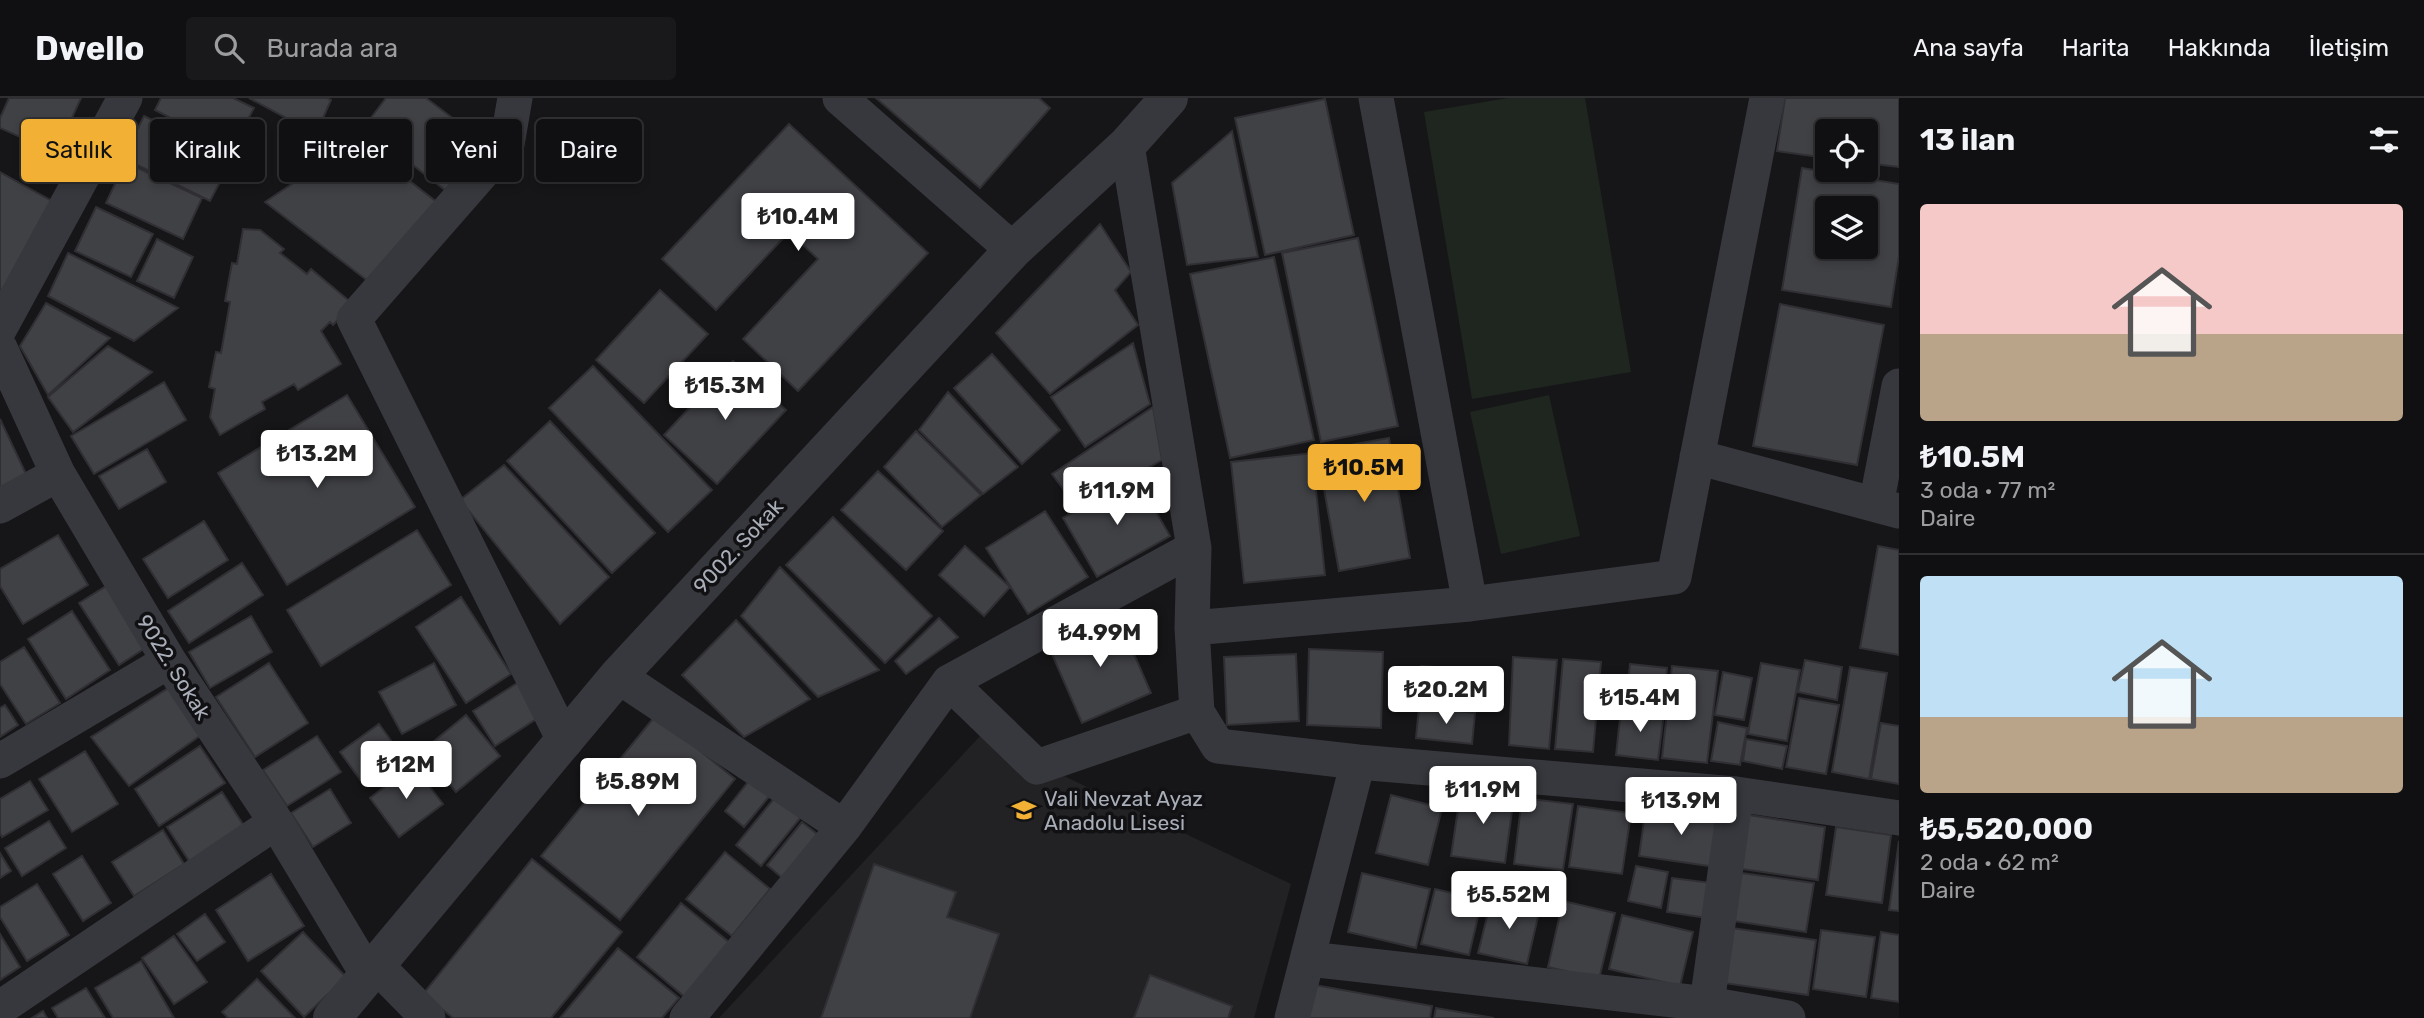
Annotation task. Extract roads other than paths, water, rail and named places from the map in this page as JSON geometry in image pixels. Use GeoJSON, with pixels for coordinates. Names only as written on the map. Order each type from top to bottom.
{"type":"FeatureCollection","features":[{"type":"Feature","properties":{"kind":"street"},"geometry":{"type":"LineString","coordinates":[[0,328],[125,98]]}},
{"type":"Feature","properties":{"kind":"street"},"geometry":{"type":"LineString","coordinates":[[515,98],[507,144],[354,319],[565,742]]}},
{"type":"Feature","properties":{"kind":"street"},"geometry":{"type":"LineString","coordinates":[[840,98],[1013,250]]}},
{"type":"Feature","properties":{"kind":"street","name":"9002. Sokak"},"geometry":{"type":"LineString","coordinates":[[332,1018],[618,676],[1013,250],[1127,145],[1169,98]]}},
{"type":"Feature","properties":{"kind":"street"},"geometry":{"type":"LineString","coordinates":[[1376,98],[1470,604]]}},
{"type":"Feature","properties":{"kind":"street"},"geometry":{"type":"LineString","coordinates":[[1192,628],[1470,604],[1674,577],[1767,98]]}},
{"type":"Feature","properties":{"kind":"street"},"geometry":{"type":"LineString","coordinates":[[1127,145],[1194,548],[1192,628],[1197,712],[1218,746],[1358,762],[1736,794],[1899,818]]}},
{"type":"Feature","properties":{"kind":"street","name":"9022. Sokak"},"geometry":{"type":"LineString","coordinates":[[0,348],[58,474],[169,662],[372,970],[428,1018]]}},
{"type":"Feature","properties":{"kind":"street"},"geometry":{"type":"LineString","coordinates":[[1697,457],[1888,508],[1899,386]]}},
{"type":"Feature","properties":{"kind":"street"},"geometry":{"type":"LineString","coordinates":[[0,506],[58,474]]}},
{"type":"Feature","properties":{"kind":"street"},"geometry":{"type":"LineString","coordinates":[[687,1018],[845,827],[950,682],[1194,548]]}},
{"type":"Feature","properties":{"kind":"street"},"geometry":{"type":"LineString","coordinates":[[0,761],[169,662]]}},
{"type":"Feature","properties":{"kind":"street"},"geometry":{"type":"LineString","coordinates":[[618,676],[845,827]]}},
{"type":"Feature","properties":{"kind":"street"},"geometry":{"type":"LineString","coordinates":[[950,682],[1037,767],[1197,712]]}},
{"type":"Feature","properties":{"kind":"street"},"geometry":{"type":"LineString","coordinates":[[1292,1018],[1358,762]]}},
{"type":"Feature","properties":{"kind":"street"},"geometry":{"type":"LineString","coordinates":[[1706,1011],[1736,794]]}},
{"type":"Feature","properties":{"kind":"street"},"geometry":{"type":"LineString","coordinates":[[0,1008],[275,822]]}},
{"type":"Feature","properties":{"kind":"street"},"geometry":{"type":"LineString","coordinates":[[1309,959],[1706,1011],[1788,1018]]}},
{"type":"Feature","properties":{"kind":"place","name":"Vali Nevzat Ayaz Anadolu Lisesi"},"geometry":{"type":"Point","coordinates":[1024,810]}}]}
